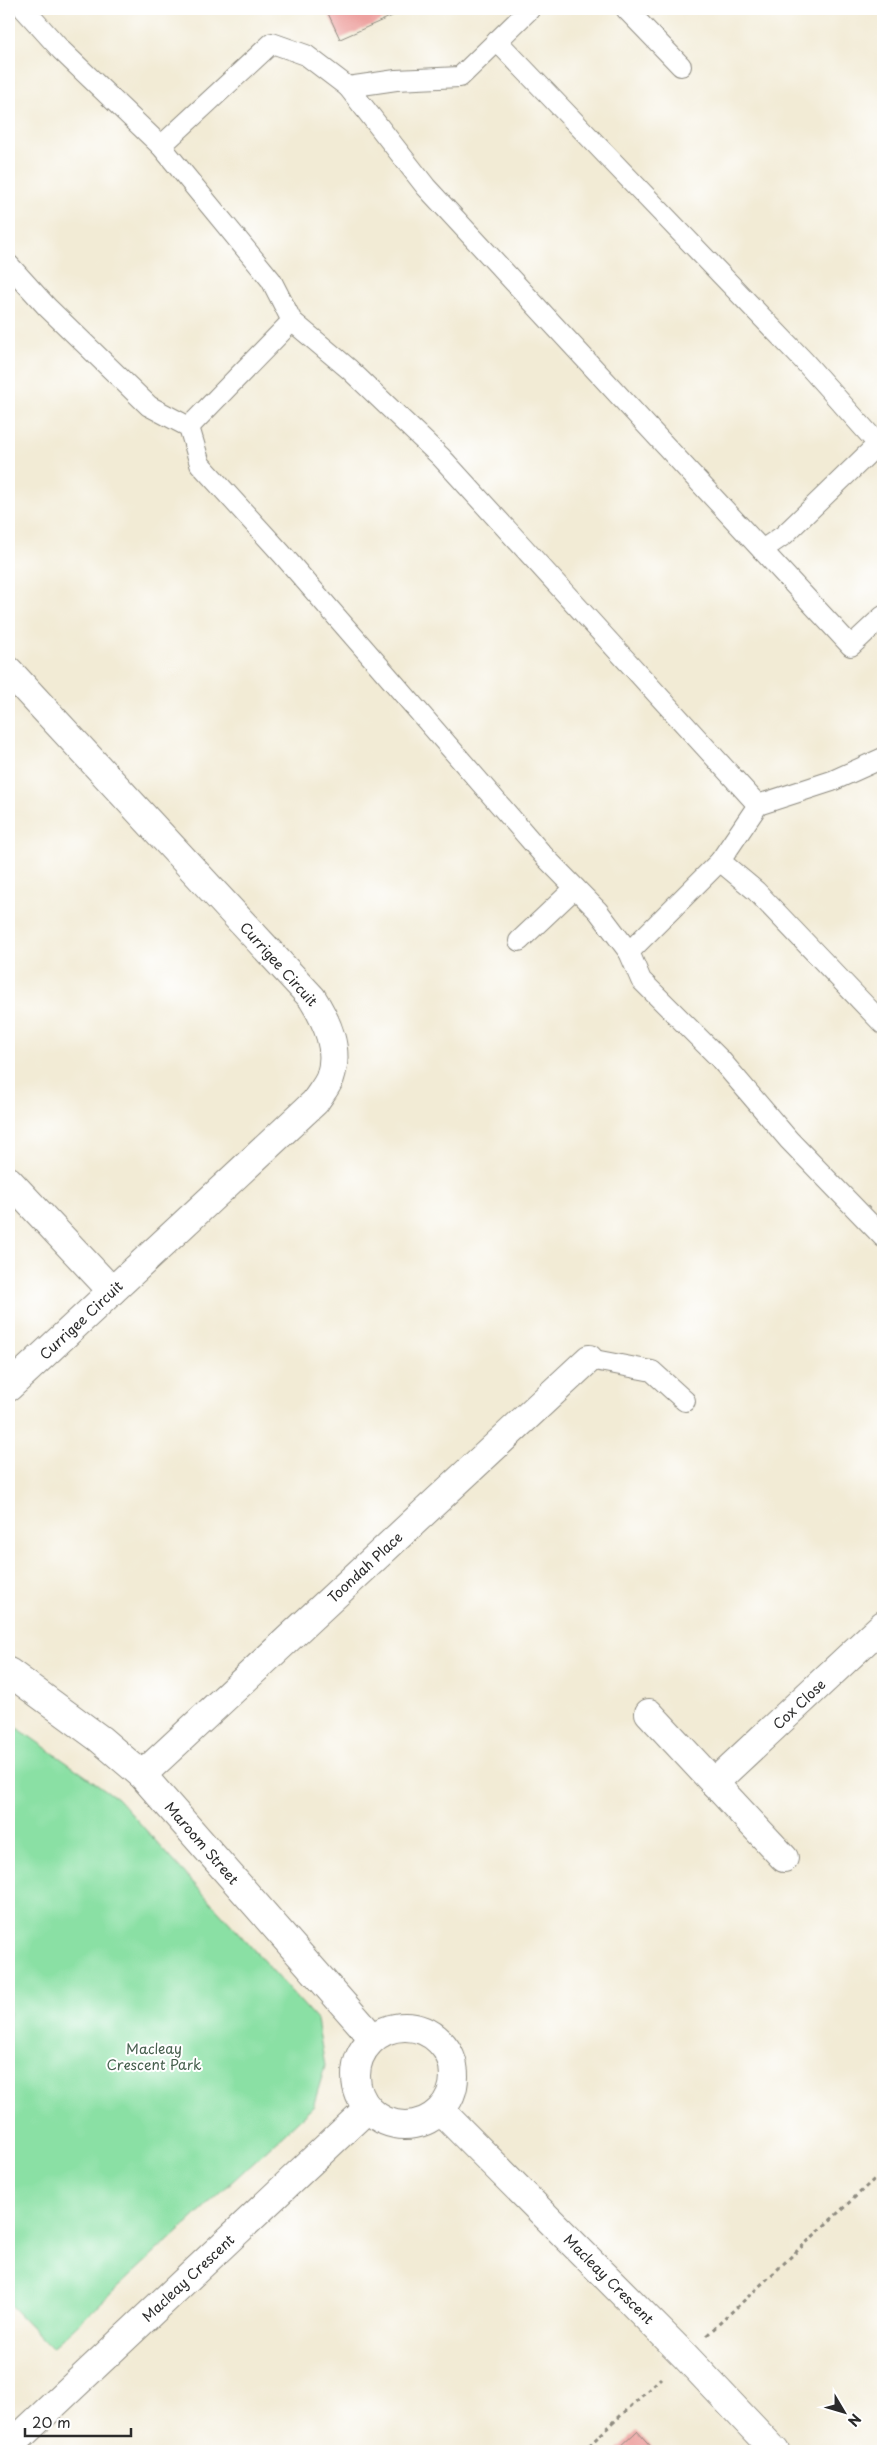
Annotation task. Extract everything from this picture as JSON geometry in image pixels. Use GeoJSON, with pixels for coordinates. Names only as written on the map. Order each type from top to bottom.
{"type":"FeatureCollection","features":[{"type":"Feature","properties":{"kind":"street","name":"Currigee Circuit"},"geometry":{"type":"LineString","coordinates":[[9,671],[312,998],[326,1021],[334,1048],[330,1078],[315,1102],[9,1387]]}},
{"type":"Feature","properties":{"kind":"street"},"geometry":{"type":"LineString","coordinates":[[9,1181],[112,1291]]}},
{"type":"Feature","properties":{"kind":"street","name":"Toondah Place"},"geometry":{"type":"LineString","coordinates":[[142,1775],[589,1359]]}},
{"type":"Feature","properties":{"kind":"street","name":"Cox Close"},"geometry":{"type":"LineString","coordinates":[[714,1783],[883,1625]]}},
{"type":"Feature","properties":{"kind":"street","name":"Maroom Street"},"geometry":{"type":"LineString","coordinates":[[9,1672],[100,1739],[142,1775],[373,2038]]}},
{"type":"Feature","properties":{"kind":"street"},"geometry":{"type":"LineString","coordinates":[[649,1713],[784,1858]]}},
{"type":"Feature","properties":{"kind":"street"},"geometry":{"type":"LineString","coordinates":[[408,2026],[426,2030],[442,2042],[452,2057],[455,2076],[451,2094],[441,2111],[424,2122],[404,2126],[384,2121],[367,2109],[358,2092],[355,2072],[360,2053],[373,2038],[390,2028],[408,2026]]}},
{"type":"Feature","properties":{"kind":"street","name":"Macleay Crescent"},"geometry":{"type":"LineString","coordinates":[[9,2447],[367,2109]]}},
{"type":"Feature","properties":{"kind":"street","name":"Macleay Crescent"},"geometry":{"type":"LineString","coordinates":[[441,2111],[685,2356],[774,2451]]}},
{"type":"Feature","properties":{"kind":"lane"},"geometry":{"type":"LineString","coordinates":[[24,9],[61,50],[161,146],[271,280],[292,321],[349,369],[441,457],[758,805]]}},
{"type":"Feature","properties":{"kind":"lane"},"geometry":{"type":"LineString","coordinates":[[348,86],[396,80],[460,76],[530,9]]}},
{"type":"Feature","properties":{"kind":"lane"},"geometry":{"type":"LineString","coordinates":[[626,9],[681,66]]}},
{"type":"Feature","properties":{"kind":"lane"},"geometry":{"type":"LineString","coordinates":[[497,40],[803,360],[878,444],[784,535],[762,550]]}},
{"type":"Feature","properties":{"kind":"lane"},"geometry":{"type":"LineString","coordinates":[[161,146],[272,43],[306,55],[348,86],[426,186],[851,646],[883,616]]}},
{"type":"Feature","properties":{"kind":"lane"},"geometry":{"type":"LineString","coordinates":[[9,265],[48,308],[149,406],[189,427],[200,464],[282,554],[598,912],[628,952],[641,980],[720,1059],[789,1140],[883,1237]]}},
{"type":"Feature","properties":{"kind":"lane"},"geometry":{"type":"LineString","coordinates":[[189,427],[292,321]]}},
{"type":"Feature","properties":{"kind":"lane"},"geometry":{"type":"LineString","coordinates":[[628,952],[720,861],[758,805],[832,780],[883,758]]}},
{"type":"Feature","properties":{"kind":"lane"},"geometry":{"type":"LineString","coordinates":[[720,861],[756,891],[883,1024]]}},
{"type":"Feature","properties":{"kind":"lane"},"geometry":{"type":"LineString","coordinates":[[519,942],[575,888]]}},
{"type":"Feature","properties":{"kind":"lane"},"geometry":{"type":"LineString","coordinates":[[589,1359],[652,1370],[686,1401]]}},
{"type":"Feature","properties":{"kind":"path"},"geometry":{"type":"LineString","coordinates":[[583,2451],[883,2171]]}},
{"type":"Feature","properties":{"kind":"green space","name":"Macleay Crescent Park"},"geometry":{"type":"Polygon","coordinates":[[[9,1722],[117,1798],[317,2020],[325,2066],[313,2107],[52,2348],[9,2304],[9,1722]]]}},
{"type":"Feature","properties":{"kind":"building"},"geometry":{"type":"Polygon","coordinates":[[[326,9],[408,9],[340,39],[326,9]]]}},
{"type":"Feature","properties":{"kind":"building"},"geometry":{"type":"Polygon","coordinates":[[[637,2431],[655,2451],[616,2451],[637,2431]]]}}]}
